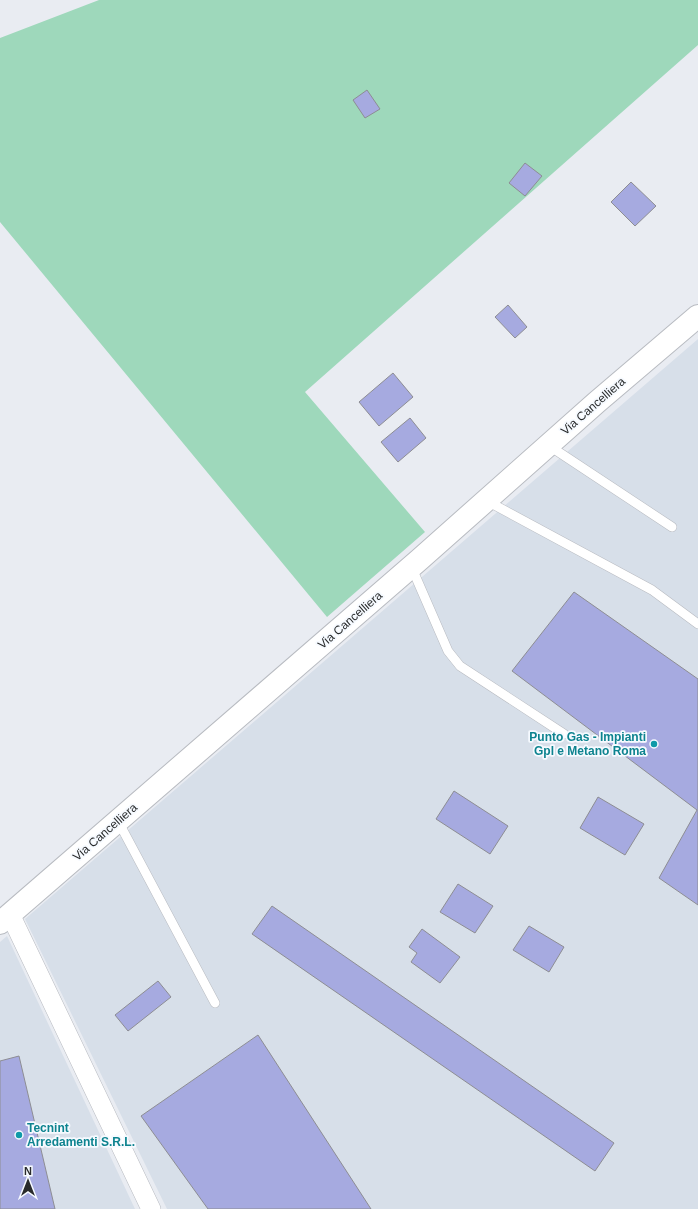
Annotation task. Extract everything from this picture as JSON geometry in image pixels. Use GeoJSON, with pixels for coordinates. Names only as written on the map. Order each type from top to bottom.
{"type":"FeatureCollection","features":[{"type":"Feature","properties":{"kind":"street","name":"Via Cancelliera"},"geometry":{"type":"LineString","coordinates":[[5,919],[412,566],[597,402],[698,316]]}},
{"type":"Feature","properties":{"kind":"street"},"geometry":{"type":"LineString","coordinates":[[5,919],[151,1209]]}},
{"type":"Feature","properties":{"kind":"lane"},"geometry":{"type":"LineString","coordinates":[[548,445],[672,527]]}},
{"type":"Feature","properties":{"kind":"lane"},"geometry":{"type":"LineString","coordinates":[[486,500],[652,590],[698,624]]}},
{"type":"Feature","properties":{"kind":"lane"},"geometry":{"type":"LineString","coordinates":[[412,566],[448,651],[460,666],[564,734]]}},
{"type":"Feature","properties":{"kind":"lane"},"geometry":{"type":"LineString","coordinates":[[118,821],[215,1004]]}},
{"type":"Feature","properties":{"kind":"shaded area"},"geometry":{"type":"Polygon","coordinates":[[[698,339],[698,1209],[167,1209],[25,919],[698,339]]]}},
{"type":"Feature","properties":{"kind":"shaded area"},"geometry":{"type":"Polygon","coordinates":[[[7,936],[135,1209],[0,1209],[0,942],[7,936]]]}},
{"type":"Feature","properties":{"kind":"green space"},"geometry":{"type":"Polygon","coordinates":[[[99,0],[698,0],[698,45],[305,392],[425,532],[327,617],[0,222],[0,38],[99,0]]]}},
{"type":"Feature","properties":{"kind":"building"},"geometry":{"type":"Polygon","coordinates":[[[367,90],[380,109],[365,118],[353,100],[367,90]]]}},
{"type":"Feature","properties":{"kind":"building"},"geometry":{"type":"Polygon","coordinates":[[[525,163],[542,176],[525,196],[509,183],[525,163]]]}},
{"type":"Feature","properties":{"kind":"building"},"geometry":{"type":"Polygon","coordinates":[[[631,182],[656,206],[635,226],[611,202],[631,182]]]}},
{"type":"Feature","properties":{"kind":"building"},"geometry":{"type":"Polygon","coordinates":[[[508,305],[527,327],[515,338],[495,317],[508,305]]]}},
{"type":"Feature","properties":{"kind":"building"},"geometry":{"type":"Polygon","coordinates":[[[393,373],[413,397],[379,426],[359,402],[393,373]]]}},
{"type":"Feature","properties":{"kind":"building"},"geometry":{"type":"Polygon","coordinates":[[[410,418],[426,438],[398,462],[381,442],[410,418]]]}},
{"type":"Feature","properties":{"kind":"building","name":"Punto Gas - Impianti Gpl e Metano Roma"},"geometry":{"type":"Polygon","coordinates":[[[574,592],[698,679],[698,905],[659,878],[697,810],[512,671],[574,592]]]}},
{"type":"Feature","properties":{"kind":"building"},"geometry":{"type":"Polygon","coordinates":[[[454,791],[508,826],[490,854],[436,819],[454,791]]]}},
{"type":"Feature","properties":{"kind":"building"},"geometry":{"type":"Polygon","coordinates":[[[598,797],[644,824],[625,855],[580,828],[598,797]]]}},
{"type":"Feature","properties":{"kind":"building"},"geometry":{"type":"Polygon","coordinates":[[[458,884],[493,906],[475,933],[440,912],[458,884]]]}},
{"type":"Feature","properties":{"kind":"building"},"geometry":{"type":"Polygon","coordinates":[[[272,906],[614,1143],[595,1171],[252,934],[272,906]]]}},
{"type":"Feature","properties":{"kind":"building"},"geometry":{"type":"Polygon","coordinates":[[[529,926],[564,947],[549,972],[513,950],[529,926]]]}},
{"type":"Feature","properties":{"kind":"building"},"geometry":{"type":"Polygon","coordinates":[[[422,929],[460,957],[440,983],[411,962],[417,953],[409,947],[422,929]]]}},
{"type":"Feature","properties":{"kind":"building"},"geometry":{"type":"Polygon","coordinates":[[[158,981],[171,997],[128,1031],[115,1015],[158,981]]]}},
{"type":"Feature","properties":{"kind":"building"},"geometry":{"type":"Polygon","coordinates":[[[258,1035],[371,1209],[208,1209],[141,1116],[258,1035]]]}},
{"type":"Feature","properties":{"kind":"building","name":"Tecnint Arredamenti S.R.L."},"geometry":{"type":"Polygon","coordinates":[[[19,1056],[55,1209],[0,1209],[0,1061],[19,1056]]]}},
{"type":"Feature","properties":{"kind":"place","name":"Punto Gas - Impianti Gpl e Metano Roma"},"geometry":{"type":"Point","coordinates":[654,744]}},
{"type":"Feature","properties":{"kind":"place","name":"Tecnint Arredamenti S.R.L."},"geometry":{"type":"Point","coordinates":[19,1135]}}]}
